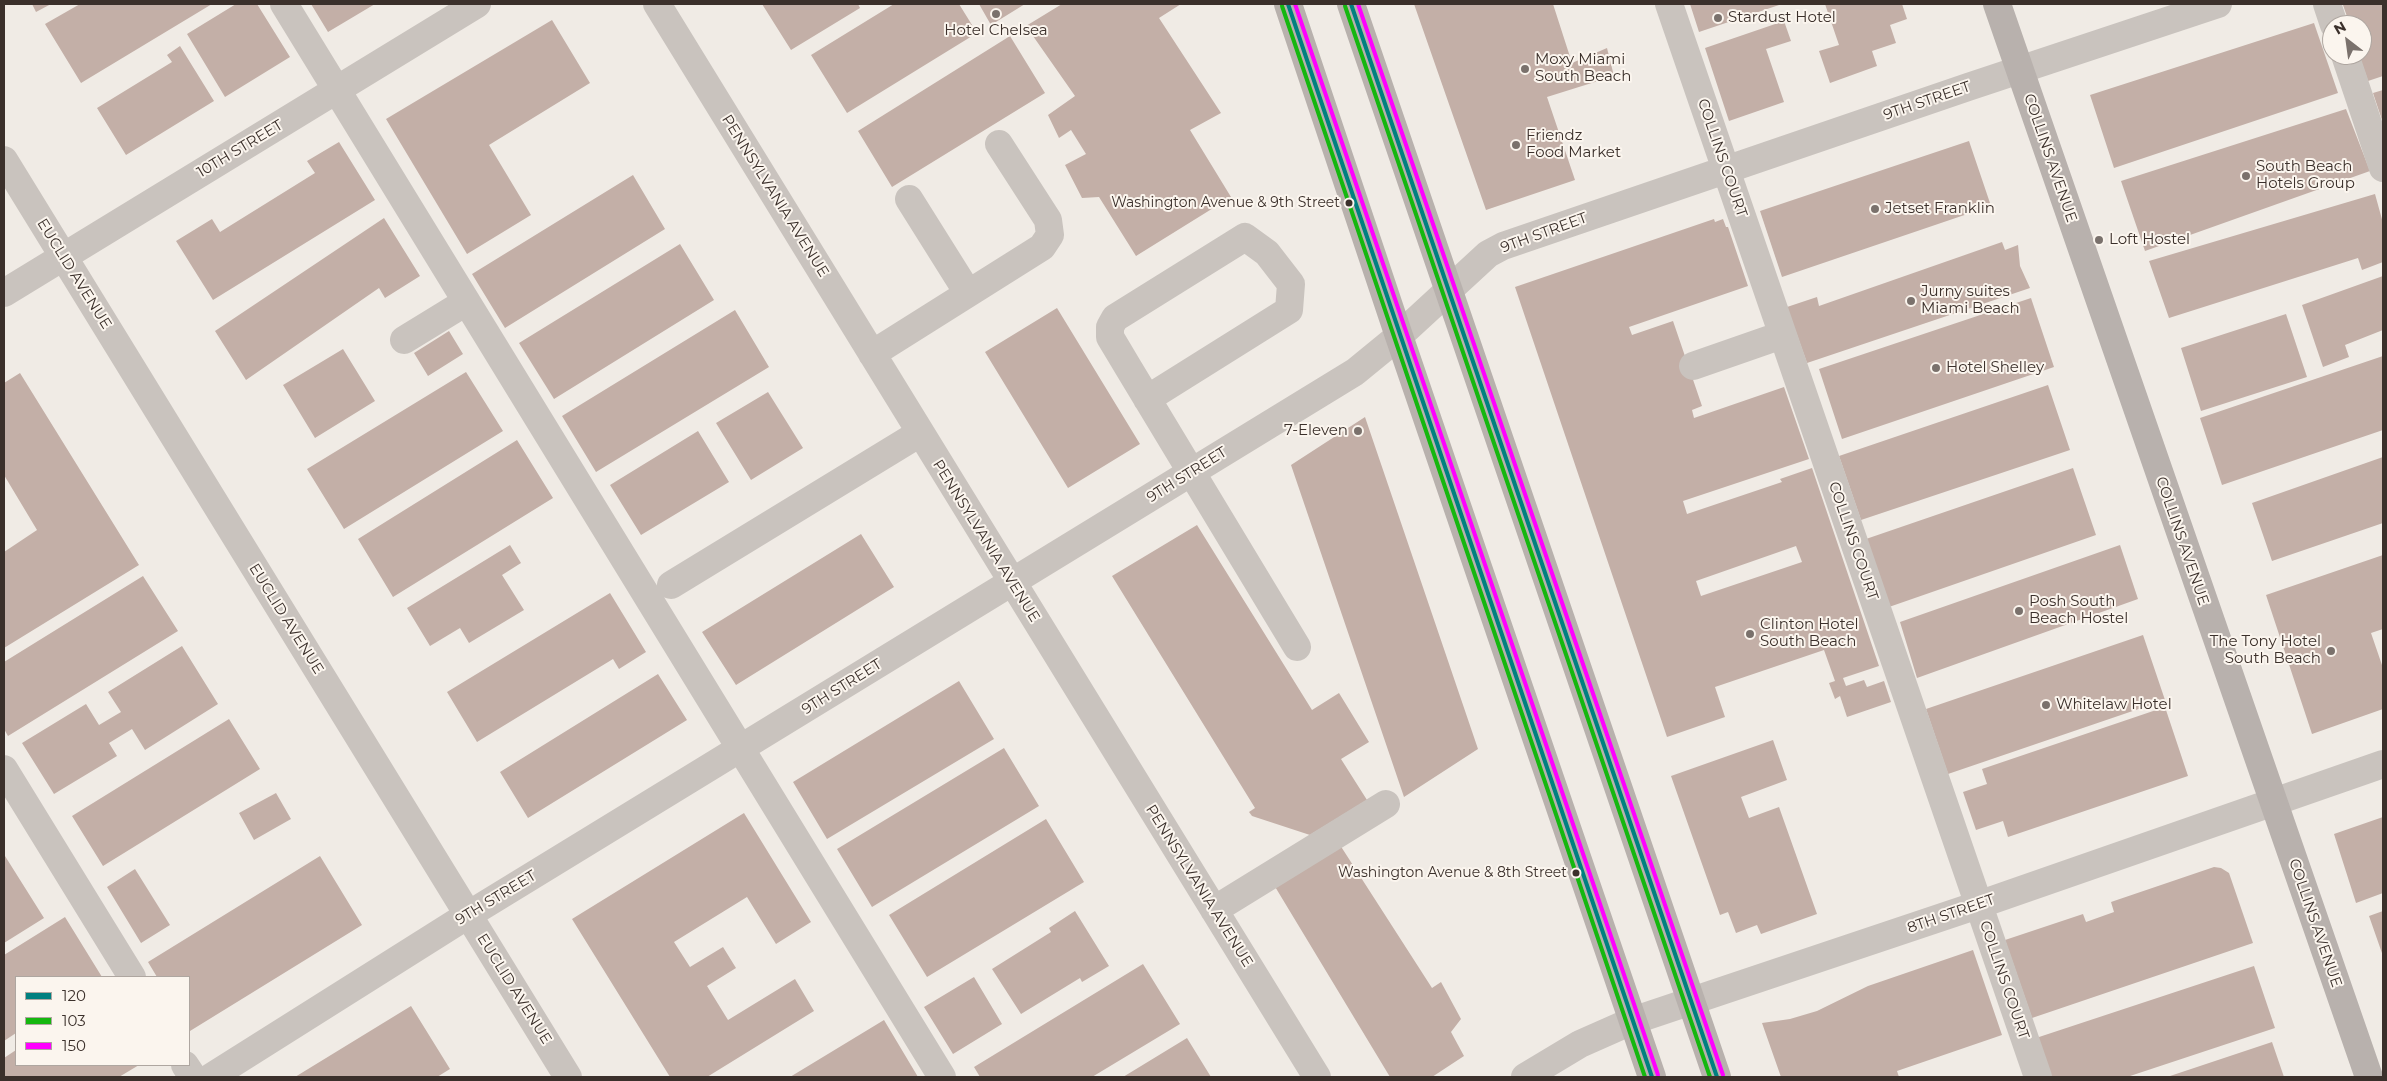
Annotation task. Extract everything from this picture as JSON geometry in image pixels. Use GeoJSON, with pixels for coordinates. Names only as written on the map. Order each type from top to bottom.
{"type":"FeatureCollection","features":[{"type":"Feature","properties":{"kind":"main road"},"geometry":{"type":"LineString","coordinates":[[1288,4],[1399,336],[1652,1077]]}},
{"type":"Feature","properties":{"kind":"main road"},"geometry":{"type":"LineString","coordinates":[[1351,4],[1717,1077]]}},
{"type":"Feature","properties":{"kind":"main road","name":"COLLINS AVENUE"},"geometry":{"type":"LineString","coordinates":[[1998,4],[2272,802],[2369,1077]]}},
{"type":"Feature","properties":{"kind":"street"},"geometry":{"type":"LineString","coordinates":[[284,4],[942,1077]]}},
{"type":"Feature","properties":{"kind":"street","name":"10TH STREET"},"geometry":{"type":"LineString","coordinates":[[4,293],[477,4]]}},
{"type":"Feature","properties":{"kind":"street","name":"PENNSYLVANIA AVENUE"},"geometry":{"type":"LineString","coordinates":[[657,4],[1317,1077]]}},
{"type":"Feature","properties":{"kind":"street","name":"COLLINS COURT"},"geometry":{"type":"LineString","coordinates":[[1669,4],[2038,1077]]}},
{"type":"Feature","properties":{"kind":"street","name":"9TH STREET"},"geometry":{"type":"LineString","coordinates":[[211,1077],[468,915],[1355,372],[1399,336],[1488,254],[1503,246],[2020,69],[2218,4]]}},
{"type":"Feature","properties":{"kind":"street"},"geometry":{"type":"LineString","coordinates":[[2348,65],[2383,168]]}},
{"type":"Feature","properties":{"kind":"street"},"geometry":{"type":"LineString","coordinates":[[872,354],[1042,247],[1050,235],[1048,220],[999,144]]}},
{"type":"Feature","properties":{"kind":"street","name":"EUCLID AVENUE"},"geometry":{"type":"LineString","coordinates":[[4,160],[568,1077]]}},
{"type":"Feature","properties":{"kind":"street"},"geometry":{"type":"LineString","coordinates":[[910,199],[968,293]]}},
{"type":"Feature","properties":{"kind":"street"},"geometry":{"type":"LineString","coordinates":[[1147,399],[1289,310],[1291,284],[1267,253],[1245,237],[1115,318],[1110,327],[1110,338],[1147,399],[1193,471],[1297,647]]}},
{"type":"Feature","properties":{"kind":"street"},"geometry":{"type":"LineString","coordinates":[[404,340],[466,302]]}},
{"type":"Feature","properties":{"kind":"street"},"geometry":{"type":"LineString","coordinates":[[1693,366],[1782,335]]}},
{"type":"Feature","properties":{"kind":"street"},"geometry":{"type":"LineString","coordinates":[[671,585],[920,433]]}},
{"type":"Feature","properties":{"kind":"street","name":"8TH STREET"},"geometry":{"type":"LineString","coordinates":[[1525,1077],[1580,1044],[1632,1020],[1978,905],[2383,764]]}},
{"type":"Feature","properties":{"kind":"street"},"geometry":{"type":"LineString","coordinates":[[4,769],[131,976]]}},
{"type":"Feature","properties":{"kind":"street"},"geometry":{"type":"LineString","coordinates":[[1214,910],[1386,804]]}},
{"type":"Feature","properties":{"kind":"street"},"geometry":{"type":"LineString","coordinates":[[186,1066],[193,1077]]}},
{"type":"Feature","properties":{"kind":"building"},"geometry":{"type":"Polygon","coordinates":[[[32,4],[51,4],[36,12],[32,4]]]}},
{"type":"Feature","properties":{"kind":"building"},"geometry":{"type":"Polygon","coordinates":[[[80,4],[212,4],[81,83],[45,24],[80,4]]]}},
{"type":"Feature","properties":{"kind":"building"},"geometry":{"type":"Polygon","coordinates":[[[236,4],[257,4],[290,57],[225,97],[187,34],[236,4]]]}},
{"type":"Feature","properties":{"kind":"building"},"geometry":{"type":"Polygon","coordinates":[[[311,4],[375,4],[328,32],[311,4]]]}},
{"type":"Feature","properties":{"kind":"building"},"geometry":{"type":"Polygon","coordinates":[[[762,4],[858,4],[860,8],[791,50],[762,4]]]}},
{"type":"Feature","properties":{"kind":"building"},"geometry":{"type":"Polygon","coordinates":[[[894,4],[959,4],[977,33],[847,113],[811,55],[894,4]]]}},
{"type":"Feature","properties":{"kind":"building","name":"Hotel Chelsea"},"geometry":{"type":"Polygon","coordinates":[[[979,4],[1025,4],[991,25],[979,4]]]}},
{"type":"Feature","properties":{"kind":"building"},"geometry":{"type":"Polygon","coordinates":[[[1062,4],[1181,4],[1159,18],[1221,113],[1190,130],[1231,197],[1136,256],[1099,197],[1082,198],[1065,165],[1086,154],[1071,130],[1059,138],[1048,115],[1075,96],[1026,26],[1062,4]]]}},
{"type":"Feature","properties":{"kind":"building","name":"Moxy Miami South Beach"},"geometry":{"type":"Polygon","coordinates":[[[1414,4],[1553,4],[1572,63],[1607,48],[1614,76],[1547,97],[1575,180],[1486,210],[1414,4]]]}},
{"type":"Feature","properties":{"kind":"building","name":"Stardust Hotel"},"geometry":{"type":"Polygon","coordinates":[[[1690,4],[1782,4],[1699,32],[1690,4]]]}},
{"type":"Feature","properties":{"kind":"building"},"geometry":{"type":"Polygon","coordinates":[[[1825,4],[1902,4],[1907,19],[1890,25],[1896,43],[1872,51],[1877,66],[1830,83],[1819,51],[1839,45],[1825,4]]]}},
{"type":"Feature","properties":{"kind":"building"},"geometry":{"type":"Polygon","coordinates":[[[2383,4],[2383,76],[2368,81],[2362,65],[2372,65],[2372,15],[2346,15],[2343,5],[2383,4]]]}},
{"type":"Feature","properties":{"kind":"building"},"geometry":{"type":"Polygon","coordinates":[[[552,20],[590,83],[489,145],[531,215],[467,254],[386,119],[552,20]]]}},
{"type":"Feature","properties":{"kind":"building"},"geometry":{"type":"Polygon","coordinates":[[[1784,21],[1791,41],[1766,49],[1784,102],[1729,121],[1705,48],[1784,21]]]}},
{"type":"Feature","properties":{"kind":"building"},"geometry":{"type":"Polygon","coordinates":[[[2314,23],[2322,46],[2322,65],[2328,65],[2338,93],[2114,168],[2090,95],[2314,23]]]}},
{"type":"Feature","properties":{"kind":"building"},"geometry":{"type":"Polygon","coordinates":[[[1010,36],[1045,93],[892,187],[858,131],[1010,36]]]}},
{"type":"Feature","properties":{"kind":"building"},"geometry":{"type":"Polygon","coordinates":[[[180,46],[214,101],[126,155],[97,108],[172,62],[167,55],[180,46]]]}},
{"type":"Feature","properties":{"kind":"building"},"geometry":{"type":"Polygon","coordinates":[[[2383,90],[2383,123],[2373,93],[2383,90]]]}},
{"type":"Feature","properties":{"kind":"building","name":"South Beach Hotels Group"},"geometry":{"type":"Polygon","coordinates":[[[2346,109],[2370,171],[2145,251],[2121,181],[2346,109]]]}},
{"type":"Feature","properties":{"kind":"building","name":"Jetset Franklin"},"geometry":{"type":"Polygon","coordinates":[[[1969,141],[1991,206],[1782,277],[1760,211],[1969,141]]]}},
{"type":"Feature","properties":{"kind":"building"},"geometry":{"type":"Polygon","coordinates":[[[339,142],[375,200],[213,300],[176,241],[212,219],[220,232],[315,173],[307,161],[339,142]]]}},
{"type":"Feature","properties":{"kind":"building"},"geometry":{"type":"Polygon","coordinates":[[[633,175],[665,229],[505,328],[472,274],[633,175]]]}},
{"type":"Feature","properties":{"kind":"building"},"geometry":{"type":"Polygon","coordinates":[[[2375,194],[2383,223],[2383,262],[2362,270],[2358,258],[2169,318],[2149,261],[2375,194]]]}},
{"type":"Feature","properties":{"kind":"building"},"geometry":{"type":"Polygon","coordinates":[[[384,218],[420,276],[385,298],[379,288],[246,380],[215,331],[384,218]]]}},
{"type":"Feature","properties":{"kind":"building"},"geometry":{"type":"Polygon","coordinates":[[[1714,219],[1715,222],[1723,219],[1726,227],[1728,227],[1748,286],[1629,327],[1632,335],[1673,321],[1702,406],[1692,410],[1694,418],[1784,387],[1809,459],[1683,501],[1687,514],[1782,482],[1780,479],[1812,468],[1879,666],[1843,678],[1846,686],[1864,680],[1867,687],[1884,681],[1891,702],[1847,717],[1840,696],[1835,699],[1829,683],[1835,681],[1824,650],[1715,687],[1725,717],[1667,737],[1515,287],[1714,219]],[[1796,546],[1696,581],[1701,596],[1802,562],[1796,546]]]}},
{"type":"Feature","properties":{"kind":"building","name":"Jurny suites Miami Beach"},"geometry":{"type":"Polygon","coordinates":[[[2002,242],[2005,250],[2018,245],[2020,266],[2030,288],[1807,363],[1787,307],[1817,297],[1819,306],[2002,242]]]}},
{"type":"Feature","properties":{"kind":"building"},"geometry":{"type":"Polygon","coordinates":[[[680,244],[714,300],[554,399],[519,343],[680,244]]]}},
{"type":"Feature","properties":{"kind":"building"},"geometry":{"type":"Polygon","coordinates":[[[2383,276],[2383,330],[2345,345],[2349,357],[2323,367],[2302,305],[2383,276]]]}},
{"type":"Feature","properties":{"kind":"building","name":"Hotel Shelley"},"geometry":{"type":"Polygon","coordinates":[[[2031,298],[2054,367],[1842,439],[1819,369],[2031,298]]]}},
{"type":"Feature","properties":{"kind":"building"},"geometry":{"type":"Polygon","coordinates":[[[1057,308],[1140,444],[1068,488],[985,352],[1057,308]]]}},
{"type":"Feature","properties":{"kind":"building"},"geometry":{"type":"Polygon","coordinates":[[[735,310],[769,367],[596,472],[562,416],[735,310]]]}},
{"type":"Feature","properties":{"kind":"building"},"geometry":{"type":"Polygon","coordinates":[[[2286,314],[2307,377],[2201,411],[2181,348],[2286,314]]]}},
{"type":"Feature","properties":{"kind":"building"},"geometry":{"type":"Polygon","coordinates":[[[449,331],[463,354],[428,376],[414,353],[449,331]]]}},
{"type":"Feature","properties":{"kind":"building"},"geometry":{"type":"Polygon","coordinates":[[[343,349],[375,401],[315,438],[283,385],[343,349]]]}},
{"type":"Feature","properties":{"kind":"building"},"geometry":{"type":"Polygon","coordinates":[[[2383,356],[2383,430],[2222,485],[2200,418],[2383,356]]]}},
{"type":"Feature","properties":{"kind":"building"},"geometry":{"type":"Polygon","coordinates":[[[466,372],[503,431],[344,529],[307,469],[466,372]]]}},
{"type":"Feature","properties":{"kind":"building"},"geometry":{"type":"Polygon","coordinates":[[[20,373],[139,565],[4,648],[4,552],[37,530],[4,475],[4,383],[20,373]]]}},
{"type":"Feature","properties":{"kind":"building"},"geometry":{"type":"Polygon","coordinates":[[[2048,385],[2070,450],[1861,520],[1839,456],[2048,385]]]}},
{"type":"Feature","properties":{"kind":"building"},"geometry":{"type":"Polygon","coordinates":[[[768,392],[803,448],[751,480],[716,423],[768,392]]]}},
{"type":"Feature","properties":{"kind":"building"},"geometry":{"type":"Polygon","coordinates":[[[1365,417],[1478,749],[1404,797],[1291,465],[1365,417]]]}},
{"type":"Feature","properties":{"kind":"building"},"geometry":{"type":"Polygon","coordinates":[[[698,431],[729,482],[641,535],[610,485],[698,431]]]}},
{"type":"Feature","properties":{"kind":"building"},"geometry":{"type":"Polygon","coordinates":[[[517,440],[553,498],[393,597],[358,539],[517,440]]]}},
{"type":"Feature","properties":{"kind":"building"},"geometry":{"type":"Polygon","coordinates":[[[2383,457],[2383,523],[2272,561],[2252,503],[2383,457]]]}},
{"type":"Feature","properties":{"kind":"building"},"geometry":{"type":"Polygon","coordinates":[[[2073,468],[2096,535],[1889,607],[1866,539],[2073,468]]]}},
{"type":"Feature","properties":{"kind":"building"},"geometry":{"type":"Polygon","coordinates":[[[1197,525],[1312,710],[1339,693],[1369,742],[1341,759],[1367,800],[1310,835],[1252,816],[1249,812],[1255,808],[1112,576],[1197,525]]]}},
{"type":"Feature","properties":{"kind":"building"},"geometry":{"type":"Polygon","coordinates":[[[861,534],[894,587],[736,685],[702,632],[861,534]]]}},
{"type":"Feature","properties":{"kind":"building"},"geometry":{"type":"Polygon","coordinates":[[[510,545],[521,563],[502,575],[524,610],[469,643],[460,628],[430,646],[407,608],[510,545]]]}},
{"type":"Feature","properties":{"kind":"building","name":"Posh South Beach Hostel"},"geometry":{"type":"Polygon","coordinates":[[[2120,545],[2138,599],[1917,678],[1900,622],[2120,545]]]}},
{"type":"Feature","properties":{"kind":"building","name":"The Tony Hotel South Beach"},"geometry":{"type":"Polygon","coordinates":[[[2383,555],[2383,629],[2371,633],[2383,668],[2383,709],[2312,734],[2266,595],[2383,555]]]}},
{"type":"Feature","properties":{"kind":"building"},"geometry":{"type":"Polygon","coordinates":[[[143,576],[178,631],[8,736],[4,729],[4,662],[143,576]]]}},
{"type":"Feature","properties":{"kind":"building"},"geometry":{"type":"Polygon","coordinates":[[[610,593],[646,652],[619,669],[613,659],[477,742],[447,692],[610,593]]]}},
{"type":"Feature","properties":{"kind":"building","name":"Whitelaw Hotel"},"geometry":{"type":"Polygon","coordinates":[[[2143,635],[2165,700],[1948,774],[1926,709],[2143,635]]]}},
{"type":"Feature","properties":{"kind":"building"},"geometry":{"type":"Polygon","coordinates":[[[182,646],[218,704],[145,750],[132,729],[109,743],[117,756],[54,794],[22,743],[86,704],[99,725],[121,712],[108,692],[182,646]]]}},
{"type":"Feature","properties":{"kind":"building"},"geometry":{"type":"Polygon","coordinates":[[[658,674],[687,720],[528,818],[500,772],[658,674]]]}},
{"type":"Feature","properties":{"kind":"building"},"geometry":{"type":"Polygon","coordinates":[[[959,681],[994,739],[827,839],[793,782],[959,681]]]}},
{"type":"Feature","properties":{"kind":"building"},"geometry":{"type":"Polygon","coordinates":[[[2165,707],[2188,776],[2008,837],[2003,821],[1976,830],[1963,792],[1987,784],[1982,769],[2165,707]]]}},
{"type":"Feature","properties":{"kind":"building"},"geometry":{"type":"Polygon","coordinates":[[[229,719],[260,769],[103,866],[72,816],[229,719]]]}},
{"type":"Feature","properties":{"kind":"building"},"geometry":{"type":"Polygon","coordinates":[[[1773,740],[1787,780],[1741,797],[1749,818],[1779,807],[1817,914],[1761,934],[1757,925],[1736,933],[1728,912],[1720,915],[1671,776],[1773,740]]]}},
{"type":"Feature","properties":{"kind":"building"},"geometry":{"type":"Polygon","coordinates":[[[1004,748],[1039,806],[872,907],[837,849],[1004,748]]]}},
{"type":"Feature","properties":{"kind":"building"},"geometry":{"type":"Polygon","coordinates":[[[276,793],[291,819],[254,840],[239,813],[276,793]]]}},
{"type":"Feature","properties":{"kind":"building"},"geometry":{"type":"Polygon","coordinates":[[[744,813],[811,922],[776,944],[747,897],[674,942],[690,967],[723,947],[736,968],[707,986],[728,1020],[795,979],[814,1011],[707,1077],[670,1077],[572,919],[744,813]]]}},
{"type":"Feature","properties":{"kind":"building"},"geometry":{"type":"Polygon","coordinates":[[[2383,817],[2383,893],[2356,903],[2334,834],[2383,817]]]}},
{"type":"Feature","properties":{"kind":"building"},"geometry":{"type":"Polygon","coordinates":[[[1046,819],[1084,882],[927,977],[889,915],[1046,819]]]}},
{"type":"Feature","properties":{"kind":"building"},"geometry":{"type":"Polygon","coordinates":[[[1340,845],[1432,988],[1441,982],[1461,1019],[1451,1032],[1464,1056],[1432,1077],[1390,1077],[1274,885],[1340,845]]]}},
{"type":"Feature","properties":{"kind":"building"},"geometry":{"type":"Polygon","coordinates":[[[320,856],[362,925],[190,1031],[190,976],[156,976],[148,962],[320,856]]]}},
{"type":"Feature","properties":{"kind":"building"},"geometry":{"type":"Polygon","coordinates":[[[4,857],[44,918],[4,943],[4,857]]]}},
{"type":"Feature","properties":{"kind":"building"},"geometry":{"type":"Polygon","coordinates":[[[2214,867],[2221,868],[2229,873],[2253,943],[2032,1018],[2005,940],[2083,914],[2086,922],[2114,912],[2111,902],[2214,867]]]}},
{"type":"Feature","properties":{"kind":"building"},"geometry":{"type":"Polygon","coordinates":[[[135,869],[170,925],[141,943],[107,887],[135,869]]]}},
{"type":"Feature","properties":{"kind":"building"},"geometry":{"type":"Polygon","coordinates":[[[1075,911],[1109,966],[1082,982],[1080,978],[1021,1014],[992,969],[1051,932],[1049,928],[1075,911]]]}},
{"type":"Feature","properties":{"kind":"building"},"geometry":{"type":"Polygon","coordinates":[[[2383,911],[2383,956],[2369,916],[2383,911]]]}},
{"type":"Feature","properties":{"kind":"building"},"geometry":{"type":"Polygon","coordinates":[[[65,917],[101,976],[15,976],[15,1034],[4,1041],[4,955],[65,917]]]}},
{"type":"Feature","properties":{"kind":"building"},"geometry":{"type":"Polygon","coordinates":[[[1973,950],[2002,1035],[1897,1071],[1899,1077],[1781,1077],[1762,1023],[1790,1019],[1817,1011],[1868,986],[1973,950]]]}},
{"type":"Feature","properties":{"kind":"building"},"geometry":{"type":"Polygon","coordinates":[[[1143,964],[1180,1024],[1092,1077],[980,1077],[974,1067],[1143,964]]]}},
{"type":"Feature","properties":{"kind":"building"},"geometry":{"type":"Polygon","coordinates":[[[2254,966],[2275,1028],[2127,1077],[2049,1077],[2036,1038],[2254,966]]]}},
{"type":"Feature","properties":{"kind":"building"},"geometry":{"type":"Polygon","coordinates":[[[974,977],[1002,1024],[953,1054],[924,1007],[974,977]]]}},
{"type":"Feature","properties":{"kind":"building"},"geometry":{"type":"Polygon","coordinates":[[[411,1006],[450,1069],[437,1077],[295,1077],[411,1006]]]}},
{"type":"Feature","properties":{"kind":"building"},"geometry":{"type":"Polygon","coordinates":[[[884,1020],[918,1077],[790,1077],[884,1020]]]}},
{"type":"Feature","properties":{"kind":"building"},"geometry":{"type":"Polygon","coordinates":[[[1187,1038],[1211,1077],[1123,1077],[1187,1038]]]}},
{"type":"Feature","properties":{"kind":"building"},"geometry":{"type":"Polygon","coordinates":[[[2272,1042],[2284,1077],[2167,1077],[2272,1042]]]}},
{"type":"Feature","properties":{"kind":"building"},"geometry":{"type":"Polygon","coordinates":[[[15,1051],[15,1066],[137,1066],[119,1077],[4,1077],[4,1058],[15,1051]]]}},
{"type":"Feature","properties":{"kind":"transit line","name":"120"},"geometry":{"type":"LineString","coordinates":[[1288,4],[1652,1077]]}},
{"type":"Feature","properties":{"kind":"transit line","name":"150"},"geometry":{"type":"LineString","coordinates":[[1295,4],[1658,1075]]}},
{"type":"Feature","properties":{"kind":"transit line","name":"120"},"geometry":{"type":"LineString","coordinates":[[1351,4],[1717,1077]]}},
{"type":"Feature","properties":{"kind":"transit line","name":"150"},"geometry":{"type":"LineString","coordinates":[[1358,4],[1723,1075]]}},
{"type":"Feature","properties":{"kind":"transit line","name":"103"},"geometry":{"type":"LineString","coordinates":[[1282,6],[1645,1077]]}},
{"type":"Feature","properties":{"kind":"transit line","name":"103"},"geometry":{"type":"LineString","coordinates":[[1345,6],[1710,1077]]}},
{"type":"Feature","properties":{"kind":"place","name":"Hotel Chelsea"},"geometry":{"type":"Point","coordinates":[996,14]}},
{"type":"Feature","properties":{"kind":"place","name":"Stardust Hotel"},"geometry":{"type":"Point","coordinates":[1718,18]}},
{"type":"Feature","properties":{"kind":"place","name":"Moxy Miami South Beach"},"geometry":{"type":"Point","coordinates":[1525,69]}},
{"type":"Feature","properties":{"kind":"place","name":"Friendz Food Market"},"geometry":{"type":"Point","coordinates":[1516,145]}},
{"type":"Feature","properties":{"kind":"place","name":"South Beach Hotels Group"},"geometry":{"type":"Point","coordinates":[2246,176]}},
{"type":"Feature","properties":{"kind":"place","name":"Washington Avenue & 9th Street"},"geometry":{"type":"Point","coordinates":[1349,203]}},
{"type":"Feature","properties":{"kind":"place","name":"Jetset Franklin"},"geometry":{"type":"Point","coordinates":[1875,209]}},
{"type":"Feature","properties":{"kind":"place","name":"Loft Hostel"},"geometry":{"type":"Point","coordinates":[2099,240]}},
{"type":"Feature","properties":{"kind":"place","name":"Jurny suites Miami Beach"},"geometry":{"type":"Point","coordinates":[1911,301]}},
{"type":"Feature","properties":{"kind":"place","name":"Hotel Shelley"},"geometry":{"type":"Point","coordinates":[1936,368]}},
{"type":"Feature","properties":{"kind":"place","name":"7-Eleven"},"geometry":{"type":"Point","coordinates":[1358,431]}},
{"type":"Feature","properties":{"kind":"place","name":"Posh South Beach Hostel"},"geometry":{"type":"Point","coordinates":[2019,611]}},
{"type":"Feature","properties":{"kind":"place","name":"Clinton Hotel South Beach"},"geometry":{"type":"Point","coordinates":[1750,634]}},
{"type":"Feature","properties":{"kind":"place","name":"The Tony Hotel South Beach"},"geometry":{"type":"Point","coordinates":[2331,651]}},
{"type":"Feature","properties":{"kind":"place","name":"Whitelaw Hotel"},"geometry":{"type":"Point","coordinates":[2046,705]}},
{"type":"Feature","properties":{"kind":"place","name":"Washington Avenue & 8th Street"},"geometry":{"type":"Point","coordinates":[1576,873]}}]}
